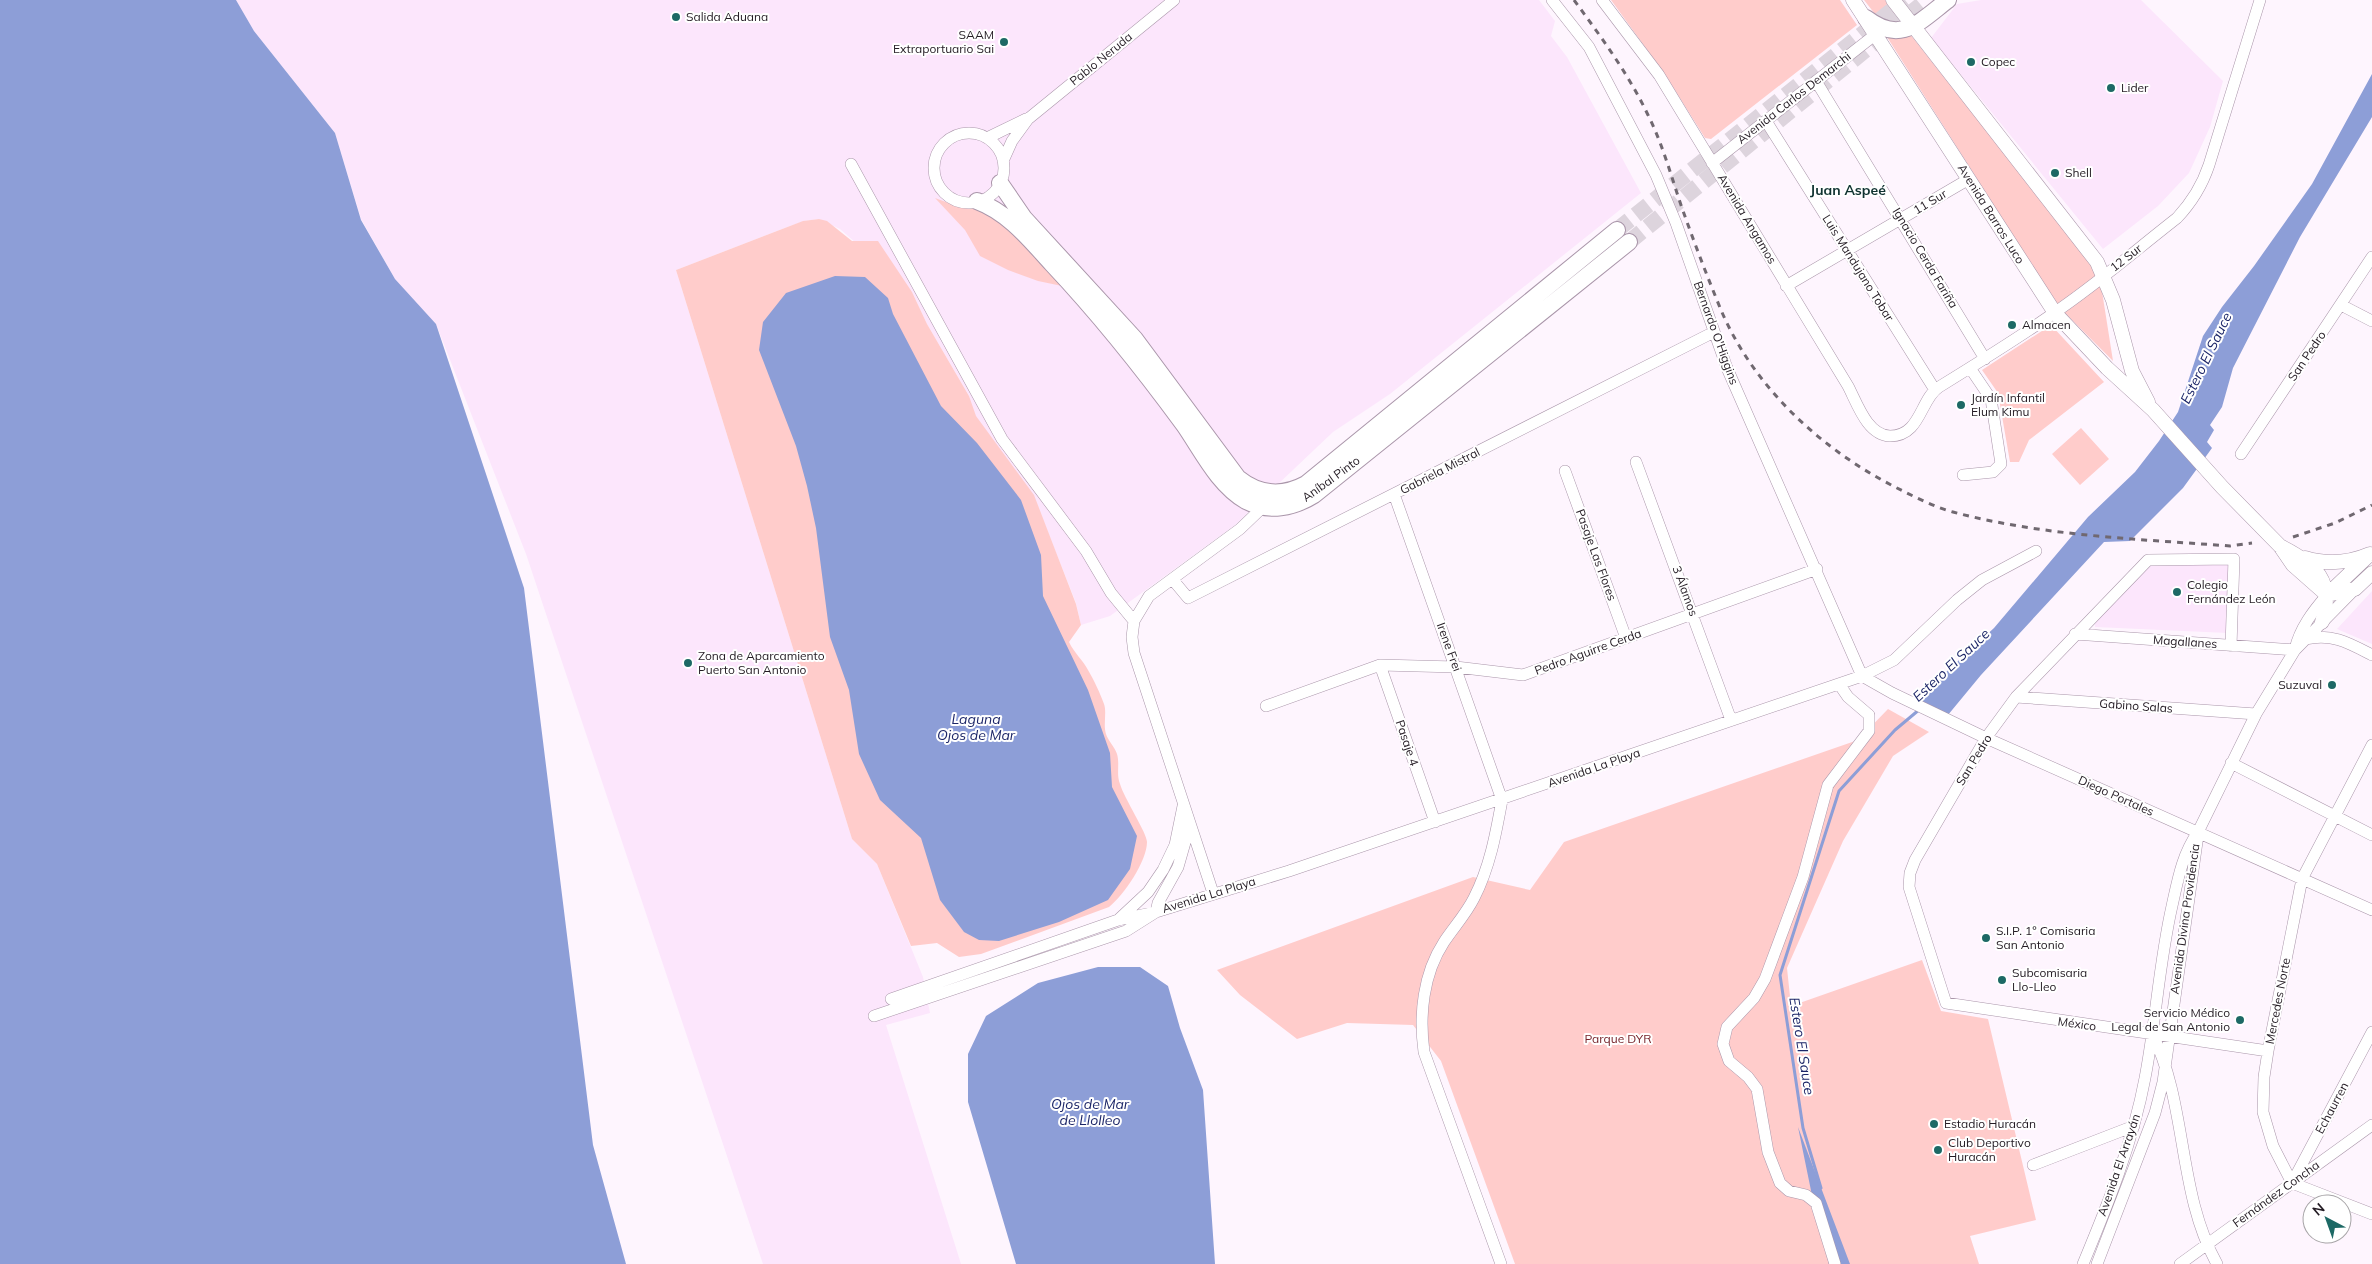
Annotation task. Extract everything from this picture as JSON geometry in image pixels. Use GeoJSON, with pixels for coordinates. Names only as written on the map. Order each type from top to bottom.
{"type":"FeatureCollection","features":[{"type":"Feature","properties":{"kind":"highway"},"geometry":{"type":"LineString","coordinates":[[1866,18],[1877,26],[1890,30],[1905,30],[1914,26],[1948,0]]}},
{"type":"Feature","properties":{"kind":"highway","name":"Aníbal Pinto"},"geometry":{"type":"LineString","coordinates":[[977,201],[1007,218],[1082,295],[1138,363],[1223,481],[1245,500],[1263,507],[1288,506],[1314,495],[1623,236],[1306,484],[1290,491],[1273,493],[1251,487],[1238,478],[1139,344],[1096,294],[1024,218],[1000,183]]}},
{"type":"Feature","properties":{"kind":"highway"},"geometry":{"type":"LineString","coordinates":[[1263,507],[1273,493]]}},
{"type":"Feature","properties":{"kind":"main road","name":"Avenida Barros Luco"},"geometry":{"type":"LineString","coordinates":[[1853,0],[2055,313],[2107,368],[2153,410],[2222,487],[2280,546],[2293,565],[2327,595]]}},
{"type":"Feature","properties":{"kind":"main road","name":"Avenida Barros Luco"},"geometry":{"type":"LineString","coordinates":[[1893,0],[2093,256],[2104,275],[2113,300],[2132,371],[2153,410]]}},
{"type":"Feature","properties":{"kind":"main road","name":"Avenida Barros Luco"},"geometry":{"type":"LineString","coordinates":[[2280,546],[2298,555],[2322,577],[2327,595]]}},
{"type":"Feature","properties":{"kind":"main road"},"geometry":{"type":"LineString","coordinates":[[2298,555],[2316,561],[2336,563],[2354,560],[2371,554]]}},
{"type":"Feature","properties":{"kind":"main road","name":"Avenida Divina Providencia"},"geometry":{"type":"LineString","coordinates":[[2327,595],[2371,554]]}},
{"type":"Feature","properties":{"kind":"main road","name":"Avenida Divina Providencia"},"geometry":{"type":"LineString","coordinates":[[2355,589],[2372,573]]}},
{"type":"Feature","properties":{"kind":"main road"},"geometry":{"type":"LineString","coordinates":[[2324,620],[2327,595],[2355,589]]}},
{"type":"Feature","properties":{"kind":"street","name":"Pablo Neruda"},"geometry":{"type":"LineString","coordinates":[[987,138],[1028,119],[1174,0]]}},
{"type":"Feature","properties":{"kind":"street","name":"Bernardo O'Higgins"},"geometry":{"type":"LineString","coordinates":[[1552,0],[1589,47],[1656,175],[1676,223],[1727,368],[1817,569],[1862,676]]}},
{"type":"Feature","properties":{"kind":"street","name":"Avenida Angamos"},"geometry":{"type":"LineString","coordinates":[[1602,0],[1659,74],[1868,424],[1890,436],[1902,433],[1913,425],[1922,414],[1934,390]]}},
{"type":"Feature","properties":{"kind":"street","name":"12 Sur"},"geometry":{"type":"LineString","coordinates":[[1934,390],[1986,359],[2055,313],[2177,218],[2199,188],[2209,165],[2260,0]]}},
{"type":"Feature","properties":{"kind":"street","name":"Avenida Carlos Demarchi"},"geometry":{"type":"LineString","coordinates":[[1712,163],[1876,34]]}},
{"type":"Feature","properties":{"kind":"street","name":"Ignacio Cerda Fariña"},"geometry":{"type":"LineString","coordinates":[[1816,80],[1986,359]]}},
{"type":"Feature","properties":{"kind":"street","name":"Pablo Neruda"},"geometry":{"type":"LineString","coordinates":[[1003,161],[1012,141],[1028,119]]}},
{"type":"Feature","properties":{"kind":"street","name":"Luis Mandujano Tobar"},"geometry":{"type":"LineString","coordinates":[[1766,121],[1934,390]]}},
{"type":"Feature","properties":{"kind":"street"},"geometry":{"type":"LineString","coordinates":[[972,133],[987,138],[997,148],[1003,161],[1004,169],[1000,183],[991,195],[977,201],[964,202],[946,193],[935,176],[935,162],[940,148],[957,135],[972,133]]}},
{"type":"Feature","properties":{"kind":"street"},"geometry":{"type":"LineString","coordinates":[[851,164],[1002,439],[1086,552],[1111,593],[1134,621]]}},
{"type":"Feature","properties":{"kind":"street","name":"11 Sur"},"geometry":{"type":"LineString","coordinates":[[1786,286],[1969,178]]}},
{"type":"Feature","properties":{"kind":"street","name":"San Pedro"},"geometry":{"type":"LineString","coordinates":[[2241,454],[2372,257]]}},
{"type":"Feature","properties":{"kind":"street"},"geometry":{"type":"LineString","coordinates":[[2341,305],[2372,320]]}},
{"type":"Feature","properties":{"kind":"street","name":"Gabriela Mistral"},"geometry":{"type":"LineString","coordinates":[[1173,580],[1188,598],[1714,332]]}},
{"type":"Feature","properties":{"kind":"street"},"geometry":{"type":"LineString","coordinates":[[1963,475],[1993,472],[2001,464],[1991,399],[1970,368]]}},
{"type":"Feature","properties":{"kind":"street","name":"3 Álamos"},"geometry":{"type":"LineString","coordinates":[[1636,462],[1731,720]]}},
{"type":"Feature","properties":{"kind":"street","name":"Pasaje Las Flores"},"geometry":{"type":"LineString","coordinates":[[1565,471],[1626,638]]}},
{"type":"Feature","properties":{"kind":"street","name":"Irene Frei"},"geometry":{"type":"LineString","coordinates":[[1394,494],[1502,800]]}},
{"type":"Feature","properties":{"kind":"street"},"geometry":{"type":"LineString","coordinates":[[1212,894],[1134,653],[1132,637],[1134,621],[1149,596],[1240,529],[1263,507]]}},
{"type":"Feature","properties":{"kind":"street","name":"Avenida La Playa"},"geometry":{"type":"LineString","coordinates":[[1118,920],[1156,912],[1289,871],[1862,676],[1894,660],[1957,600],[1982,580],[2036,552]]}},
{"type":"Feature","properties":{"kind":"street","name":"San Pedro"},"geometry":{"type":"LineString","coordinates":[[1946,1003],[1911,894],[1910,873],[1915,860],[1986,738],[2016,697],[2148,560],[2234,559],[2231,646]]}},
{"type":"Feature","properties":{"kind":"street","name":"Pedro Aguirre Cerda"},"geometry":{"type":"LineString","coordinates":[[1266,706],[1380,665],[1456,667],[1523,675],[1817,569]]}},
{"type":"Feature","properties":{"kind":"street","name":"Avenida Divina Providencia"},"geometry":{"type":"LineString","coordinates":[[2152,1034],[2167,926],[2181,864],[2187,848],[2198,832],[2256,714],[2295,650],[2355,589]]}},
{"type":"Feature","properties":{"kind":"street","name":"Avenida Divina Providencia"},"geometry":{"type":"LineString","coordinates":[[2295,650],[2298,638],[2309,618],[2327,595]]}},
{"type":"Feature","properties":{"kind":"street"},"geometry":{"type":"LineString","coordinates":[[2324,620],[2340,639]]}},
{"type":"Feature","properties":{"kind":"street","name":"Magallanes"},"geometry":{"type":"LineString","coordinates":[[2075,634],[2295,650]]}},
{"type":"Feature","properties":{"kind":"street"},"geometry":{"type":"LineString","coordinates":[[2306,639],[2318,637],[2340,639],[2372,655]]}},
{"type":"Feature","properties":{"kind":"street","name":"Pasaje 4"},"geometry":{"type":"LineString","coordinates":[[1380,665],[1435,822]]}},
{"type":"Feature","properties":{"kind":"street","name":"Diego Portales"},"geometry":{"type":"LineString","coordinates":[[1862,676],[1892,694],[1986,738],[2372,910]]}},
{"type":"Feature","properties":{"kind":"street"},"geometry":{"type":"LineString","coordinates":[[1835,1264],[1816,1203],[1806,1195],[1789,1191],[1780,1183],[1768,1152],[1757,1089],[1748,1077],[1729,1061],[1723,1044],[1727,1027],[1754,998],[1764,979],[1803,877],[1828,785],[1869,731],[1868,714],[1848,697],[1839,684]]}},
{"type":"Feature","properties":{"kind":"street","name":"Gabino Salas"},"geometry":{"type":"LineString","coordinates":[[2016,697],[2256,714]]}},
{"type":"Feature","properties":{"kind":"street","name":"Mercedes Norte"},"geometry":{"type":"LineString","coordinates":[[2292,1183],[2273,1146],[2263,1112],[2264,1077],[2268,1051],[2302,879],[2372,745]]}},
{"type":"Feature","properties":{"kind":"street"},"geometry":{"type":"LineString","coordinates":[[2231,763],[2372,836]]}},
{"type":"Feature","properties":{"kind":"street"},"geometry":{"type":"LineString","coordinates":[[1501,1264],[1424,1052],[1422,1025],[1424,997],[1432,968],[1444,942],[1466,913],[1482,883],[1492,852],[1502,800]]}},
{"type":"Feature","properties":{"kind":"street"},"geometry":{"type":"LineString","coordinates":[[891,999],[1118,920],[1139,902],[1163,870],[1179,832],[1183,802]]}},
{"type":"Feature","properties":{"kind":"street"},"geometry":{"type":"LineString","coordinates":[[874,1016],[1126,931],[1156,912],[1158,903],[1178,867],[1190,824]]}},
{"type":"Feature","properties":{"kind":"street","name":"Avenida Divina Providencia"},"geometry":{"type":"LineString","coordinates":[[2168,1036],[2198,832]]}},
{"type":"Feature","properties":{"kind":"street","name":"México"},"geometry":{"type":"LineString","coordinates":[[1946,1003],[2268,1051]]}},
{"type":"Feature","properties":{"kind":"street","name":"Echaurren"},"geometry":{"type":"LineString","coordinates":[[2292,1183],[2372,1032]]}},
{"type":"Feature","properties":{"kind":"street"},"geometry":{"type":"LineString","coordinates":[[2152,1034],[2166,1067],[2192,1201],[2206,1245],[2217,1264]]}},
{"type":"Feature","properties":{"kind":"street","name":"Avenida El Arrayán"},"geometry":{"type":"LineString","coordinates":[[2083,1264],[2134,1126],[2152,1034]]}},
{"type":"Feature","properties":{"kind":"street","name":"Avenida El Arrayán"},"geometry":{"type":"LineString","coordinates":[[2097,1264],[2155,1112],[2166,1067],[2168,1036]]}},
{"type":"Feature","properties":{"kind":"street","name":"Fernández Concha"},"geometry":{"type":"LineString","coordinates":[[2180,1264],[2372,1125]]}},
{"type":"Feature","properties":{"kind":"street"},"geometry":{"type":"LineString","coordinates":[[2033,1165],[2134,1126]]}},
{"type":"Feature","properties":{"kind":"street"},"geometry":{"type":"LineString","coordinates":[[2292,1183],[2372,1214]]}},
{"type":"Feature","properties":{"kind":"shaded area"},"geometry":{"type":"Polygon","coordinates":[[[236,0],[1539,0],[1555,21],[1551,36],[1567,57],[1641,193],[1390,394],[1333,432],[1235,525],[1110,616],[1081,625],[1076,603],[1040,512],[977,443],[969,396],[927,324],[912,292],[840,229],[819,219],[804,221],[676,270],[852,839],[877,864],[923,977],[930,1013],[886,1025],[961,1264],[763,1264],[526,554],[436,324],[395,279],[361,219],[335,133],[254,31],[236,0]]]}},
{"type":"Feature","properties":{"kind":"shaded area"},"geometry":{"type":"Polygon","coordinates":[[[1981,0],[2141,0],[2223,81],[2210,127],[2189,173],[2158,206],[2103,249],[1931,38],[1957,4],[1981,0]]]}},
{"type":"Feature","properties":{"kind":"shaded area","name":"Colegio Fernández León"},"geometry":{"type":"Polygon","coordinates":[[[2234,559],[2228,633],[2095,627],[2095,619],[2151,565],[2234,559]]]}},
{"type":"Feature","properties":{"kind":"shaded area"},"geometry":{"type":"Polygon","coordinates":[[[2372,591],[2372,644],[2337,629],[2372,591]]]}},
{"type":"Feature","properties":{"kind":"green space"},"geometry":{"type":"Polygon","coordinates":[[[1611,0],[1840,0],[1857,25],[1711,139],[1705,138],[1666,76],[1611,0]]]}},
{"type":"Feature","properties":{"kind":"green space"},"geometry":{"type":"Polygon","coordinates":[[[1864,0],[1885,0],[1904,24],[1882,23],[1864,0]]]}},
{"type":"Feature","properties":{"kind":"green space"},"geometry":{"type":"Polygon","coordinates":[[[1910,34],[2089,261],[2101,285],[2113,361],[2057,305],[1887,37],[1910,34]]]}},
{"type":"Feature","properties":{"kind":"green space"},"geometry":{"type":"Polygon","coordinates":[[[935,198],[954,205],[975,207],[1002,221],[1062,286],[1038,281],[1008,270],[980,256],[965,230],[935,198]]]}},
{"type":"Feature","properties":{"kind":"green space","name":"Laguna Ojos de Mar"},"geometry":{"type":"Polygon","coordinates":[[[819,219],[827,221],[852,241],[878,241],[912,292],[927,324],[969,396],[976,416],[1034,495],[1076,604],[1081,625],[1069,642],[1095,682],[1105,707],[1105,730],[1117,754],[1120,784],[1146,837],[1146,850],[1139,868],[1115,902],[1109,907],[981,954],[959,957],[937,943],[911,946],[877,864],[852,839],[676,270],[803,221],[819,219]]]}},
{"type":"Feature","properties":{"kind":"green space"},"geometry":{"type":"Polygon","coordinates":[[[2051,325],[2104,382],[2029,440],[2019,462],[2010,462],[1998,393],[1982,370],[2051,325]]]}},
{"type":"Feature","properties":{"kind":"green space"},"geometry":{"type":"Polygon","coordinates":[[[2081,428],[2109,459],[2080,485],[2052,454],[2081,428]]]}},
{"type":"Feature","properties":{"kind":"green space","name":"Parque DYR"},"geometry":{"type":"Polygon","coordinates":[[[1888,709],[1929,732],[1893,756],[1843,841],[1787,968],[1791,1006],[1922,960],[1941,1011],[1988,1019],[2036,1220],[1970,1236],[1979,1264],[1515,1264],[1441,1061],[1413,1025],[1347,1023],[1297,1039],[1240,995],[1217,970],[1473,877],[1530,890],[1564,842],[1858,740],[1888,709]]]}},
{"type":"Feature","properties":{"kind":"water"},"geometry":{"type":"Polygon","coordinates":[[[0,0],[236,0],[254,31],[335,133],[361,220],[395,279],[436,324],[524,588],[593,1145],[626,1264],[0,1264],[0,0]]]}},
{"type":"Feature","properties":{"kind":"water"},"geometry":{"type":"Polygon","coordinates":[[[2372,74],[2372,117],[2300,237],[2233,368],[2222,407],[2210,425],[2214,430],[2207,442],[2212,448],[2183,488],[2130,541],[2104,542],[1981,675],[1943,721],[1909,706],[1994,628],[2088,517],[2135,472],[2159,441],[2178,412],[2203,336],[2312,184],[2372,74]]]}},
{"type":"Feature","properties":{"kind":"water","name":"Laguna Ojos de Mar"},"geometry":{"type":"Polygon","coordinates":[[[835,276],[865,277],[888,298],[893,314],[941,406],[977,443],[1021,500],[1041,555],[1043,596],[1088,690],[1110,753],[1112,787],[1137,836],[1130,869],[1108,900],[1059,922],[999,941],[979,940],[964,932],[940,900],[921,838],[880,800],[859,754],[849,690],[830,637],[816,528],[807,486],[796,446],[759,350],[763,322],[786,293],[835,276]]]}},
{"type":"Feature","properties":{"kind":"water","name":"Ojos de Mar de Llolleo"},"geometry":{"type":"Polygon","coordinates":[[[1098,967],[1140,967],[1168,986],[1180,1028],[1203,1090],[1215,1264],[1016,1264],[968,1102],[968,1054],[986,1016],[1038,983],[1098,967]]]}},
{"type":"Feature","properties":{"kind":"water"},"geometry":{"type":"Polygon","coordinates":[[[1798,1127],[1850,1264],[1829,1264],[1816,1215],[1798,1127]]]}},
{"type":"Feature","properties":{"kind":"waterway","name":"Estero El Sauce"},"geometry":{"type":"LineString","coordinates":[[1821,1188],[1803,1128],[1780,975],[1839,791],[1895,730],[1920,709]]}},
{"type":"Feature","properties":{"kind":"tunnel"},"geometry":{"type":"LineString","coordinates":[[1617,230],[1905,0]]}},
{"type":"Feature","properties":{"kind":"tunnel"},"geometry":{"type":"LineString","coordinates":[[1629,242],[1927,0]]}},
{"type":"Feature","properties":{"kind":"railway"},"geometry":{"type":"LineString","coordinates":[[1574,0],[1623,70],[1648,115],[1706,272],[1721,310],[1735,338],[1771,391],[1817,436],[1869,473],[1918,498],[1953,512],[2021,526],[2091,535],[2230,546],[2252,543]]}},
{"type":"Feature","properties":{"kind":"railway"},"geometry":{"type":"LineString","coordinates":[[2293,537],[2335,523],[2372,505]]}},
{"type":"Feature","properties":{"kind":"place","name":"Salida Aduana"},"geometry":{"type":"Point","coordinates":[676,17]}},
{"type":"Feature","properties":{"kind":"place","name":"SAAM Extraportuario Sai"},"geometry":{"type":"Point","coordinates":[1004,42]}},
{"type":"Feature","properties":{"kind":"place","name":"Copec"},"geometry":{"type":"Point","coordinates":[1971,62]}},
{"type":"Feature","properties":{"kind":"place","name":"Lider"},"geometry":{"type":"Point","coordinates":[2111,88]}},
{"type":"Feature","properties":{"kind":"place","name":"Shell"},"geometry":{"type":"Point","coordinates":[2055,173]}},
{"type":"Feature","properties":{"kind":"place","name":"Almacen"},"geometry":{"type":"Point","coordinates":[2012,325]}},
{"type":"Feature","properties":{"kind":"place","name":"Jardín Infantil Elum Kimu"},"geometry":{"type":"Point","coordinates":[1961,405]}},
{"type":"Feature","properties":{"kind":"place","name":"Colegio Fernández León"},"geometry":{"type":"Point","coordinates":[2177,592]}},
{"type":"Feature","properties":{"kind":"place","name":"Zona de Aparcamiento Puerto San Antonio"},"geometry":{"type":"Point","coordinates":[688,663]}},
{"type":"Feature","properties":{"kind":"place","name":"Suzuval"},"geometry":{"type":"Point","coordinates":[2332,685]}},
{"type":"Feature","properties":{"kind":"place","name":"S.I.P. 1° Comisaria San Antonio"},"geometry":{"type":"Point","coordinates":[1986,938]}},
{"type":"Feature","properties":{"kind":"place","name":"Subcomisaria Llo-Lleo"},"geometry":{"type":"Point","coordinates":[2002,980]}},
{"type":"Feature","properties":{"kind":"place","name":"Servicio Médico Legal de San Antonio"},"geometry":{"type":"Point","coordinates":[2240,1020]}},
{"type":"Feature","properties":{"kind":"place","name":"Estadio Huracán"},"geometry":{"type":"Point","coordinates":[1934,1124]}},
{"type":"Feature","properties":{"kind":"place","name":"Club Deportivo Huracán"},"geometry":{"type":"Point","coordinates":[1938,1150]}},
{"type":"Feature","properties":{"kind":"district","name":"Juan Aspeé"},"geometry":{"type":"Point","coordinates":[1848,190]}}]}
